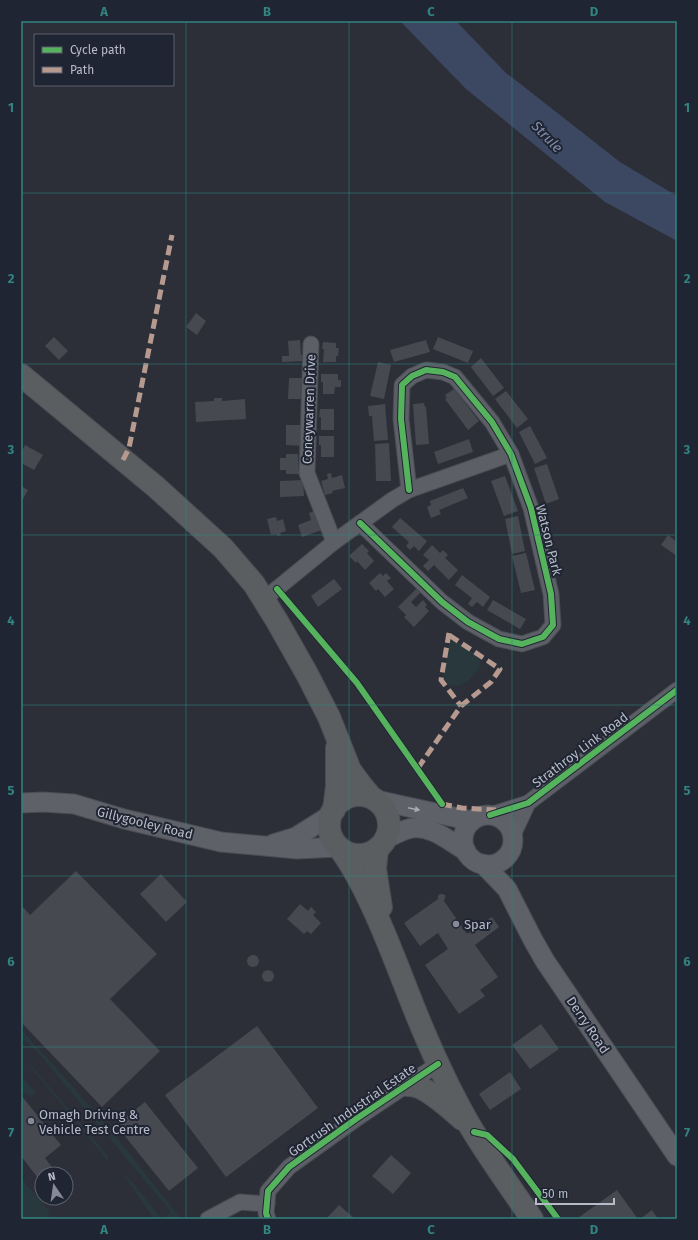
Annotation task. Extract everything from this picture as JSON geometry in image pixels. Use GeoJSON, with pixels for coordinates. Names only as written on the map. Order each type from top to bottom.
{"type":"FeatureCollection","features":[{"type":"Feature","properties":{"kind":"highway"},"geometry":{"type":"LineString","coordinates":[[21,375],[156,487],[223,548],[254,584],[307,674],[329,717],[350,770],[361,785],[386,810],[390,829],[382,844],[375,869],[389,943]]}},
{"type":"Feature","properties":{"kind":"highway"},"geometry":{"type":"LineString","coordinates":[[336,736],[337,786],[329,825],[334,843],[352,864],[362,884],[389,943],[438,1064],[469,1125],[532,1219]]}},
{"type":"Feature","properties":{"kind":"highway"},"geometry":{"type":"LineString","coordinates":[[332,813],[336,806],[343,800],[352,796],[362,795],[374,799]]}},
{"type":"Feature","properties":{"kind":"highway"},"geometry":{"type":"LineString","coordinates":[[339,848],[348,853],[364,855],[374,852],[382,844]]}},
{"type":"Feature","properties":{"kind":"highway"},"geometry":{"type":"LineString","coordinates":[[407,1085],[418,1086],[425,1090],[444,1103],[469,1125]]}},
{"type":"Feature","properties":{"kind":"main road"},"geometry":{"type":"LineString","coordinates":[[374,799],[472,821]]}},
{"type":"Feature","properties":{"kind":"main road","name":"Gillygooley Road"},"geometry":{"type":"LineString","coordinates":[[21,803],[43,802],[74,804],[124,819],[221,842],[297,849],[339,848]]}},
{"type":"Feature","properties":{"kind":"main road","name":"Gillygooley Road"},"geometry":{"type":"LineString","coordinates":[[268,846],[296,837],[332,813]]}},
{"type":"Feature","properties":{"kind":"main road"},"geometry":{"type":"LineString","coordinates":[[507,889],[509,854],[512,847],[513,835],[511,830],[500,818],[490,815],[478,817],[467,827],[464,836],[466,851],[470,857],[477,862],[483,864],[498,863],[509,854]]}},
{"type":"Feature","properties":{"kind":"main road"},"geometry":{"type":"LineString","coordinates":[[382,844],[408,829],[420,828],[436,833],[466,851]]}},
{"type":"Feature","properties":{"kind":"main road","name":"Derry Road"},"geometry":{"type":"LineString","coordinates":[[483,864],[507,889],[545,961],[677,1156]]}},
{"type":"Feature","properties":{"kind":"street","name":"Coneywarren Drive"},"geometry":{"type":"LineString","coordinates":[[311,344],[307,473],[334,542]]}},
{"type":"Feature","properties":{"kind":"street","name":"Watson Park"},"geometry":{"type":"LineString","coordinates":[[360,523],[442,602],[468,622],[499,639],[522,644],[543,637],[553,625],[551,594],[531,508],[511,454],[492,422],[455,377],[443,372],[426,370],[412,376],[402,385],[401,419],[409,490]]}},
{"type":"Feature","properties":{"kind":"street"},"geometry":{"type":"LineString","coordinates":[[263,600],[334,542],[392,500],[409,490],[511,454]]}},
{"type":"Feature","properties":{"kind":"street","name":"Strathroy Link Road"},"geometry":{"type":"LineString","coordinates":[[490,815],[528,803],[677,690]]}},
{"type":"Feature","properties":{"kind":"street","name":"Strathroy Link Road"},"geometry":{"type":"LineString","coordinates":[[513,835],[528,803]]}},
{"type":"Feature","properties":{"kind":"street","name":"Gortrush Industrial Estate"},"geometry":{"type":"LineString","coordinates":[[268,1219],[266,1213],[268,1191],[289,1167],[356,1119],[438,1064]]}},
{"type":"Feature","properties":{"kind":"street"},"geometry":{"type":"LineString","coordinates":[[208,1219],[240,1202],[267,1204]]}},
{"type":"Feature","properties":{"kind":"shaded area"},"geometry":{"type":"Polygon","coordinates":[[[453,640],[470,650],[480,661],[481,665],[474,675],[458,686],[450,686],[447,684],[444,677],[449,646],[450,642],[453,640]]]}},
{"type":"Feature","properties":{"kind":"shaded area"},"geometry":{"type":"Polygon","coordinates":[[[21,1030],[60,1072],[117,1138],[181,1219],[163,1219],[171,1212],[41,1056],[21,1037],[21,1030]]]}},
{"type":"Feature","properties":{"kind":"shaded area"},"geometry":{"type":"Polygon","coordinates":[[[30,1064],[108,1156],[108,1161],[30,1066],[30,1064]]]}},
{"type":"Feature","properties":{"kind":"shaded area"},"geometry":{"type":"Polygon","coordinates":[[[25,1080],[36,1093],[31,1097],[26,1093],[23,1094],[21,1092],[21,1082],[25,1080]]]}},
{"type":"Feature","properties":{"kind":"shaded area"},"geometry":{"type":"Polygon","coordinates":[[[122,1173],[133,1183],[162,1219],[154,1219],[122,1173]]]}},
{"type":"Feature","properties":{"kind":"shaded area"},"geometry":{"type":"Polygon","coordinates":[[[21,1178],[34,1193],[34,1206],[45,1206],[50,1212],[48,1214],[51,1219],[21,1218],[21,1178]]]}},
{"type":"Feature","properties":{"kind":"water","name":"Strule"},"geometry":{"type":"Polygon","coordinates":[[[400,21],[456,21],[505,72],[620,162],[677,196],[677,241],[605,202],[466,89],[400,21]]]}},
{"type":"Feature","properties":{"kind":"building"},"geometry":{"type":"Polygon","coordinates":[[[196,313],[206,321],[197,335],[186,327],[196,313]]]}},
{"type":"Feature","properties":{"kind":"building"},"geometry":{"type":"Polygon","coordinates":[[[54,337],[68,351],[59,360],[45,346],[54,337]]]}},
{"type":"Feature","properties":{"kind":"building"},"geometry":{"type":"Polygon","coordinates":[[[438,337],[473,351],[468,363],[433,349],[438,337]]]}},
{"type":"Feature","properties":{"kind":"building"},"geometry":{"type":"Polygon","coordinates":[[[300,340],[303,361],[282,362],[282,356],[289,356],[288,341],[300,340]]]}},
{"type":"Feature","properties":{"kind":"building"},"geometry":{"type":"Polygon","coordinates":[[[426,340],[430,352],[394,362],[390,350],[426,340]]]}},
{"type":"Feature","properties":{"kind":"building"},"geometry":{"type":"Polygon","coordinates":[[[323,342],[336,343],[336,348],[339,348],[338,356],[336,356],[336,362],[323,362],[323,342]]]}},
{"type":"Feature","properties":{"kind":"building"},"geometry":{"type":"Polygon","coordinates":[[[481,358],[504,388],[493,396],[471,367],[481,358]]]}},
{"type":"Feature","properties":{"kind":"building"},"geometry":{"type":"Polygon","coordinates":[[[378,362],[391,365],[384,399],[370,396],[378,362]]]}},
{"type":"Feature","properties":{"kind":"building"},"geometry":{"type":"Polygon","coordinates":[[[321,374],[338,374],[338,380],[341,380],[341,387],[335,387],[334,394],[323,394],[321,374]]]}},
{"type":"Feature","properties":{"kind":"building"},"geometry":{"type":"Polygon","coordinates":[[[289,378],[302,378],[301,392],[304,392],[304,399],[288,399],[289,378]]]}},
{"type":"Feature","properties":{"kind":"building"},"geometry":{"type":"Polygon","coordinates":[[[454,389],[479,421],[468,430],[445,399],[447,398],[445,395],[454,389]]]}},
{"type":"Feature","properties":{"kind":"building"},"geometry":{"type":"Polygon","coordinates":[[[506,391],[528,419],[517,428],[495,399],[506,391]]]}},
{"type":"Feature","properties":{"kind":"building"},"geometry":{"type":"Polygon","coordinates":[[[214,398],[222,398],[222,401],[245,399],[246,419],[196,422],[195,402],[214,401],[214,398]]]}},
{"type":"Feature","properties":{"kind":"building"},"geometry":{"type":"Polygon","coordinates":[[[424,403],[426,407],[429,444],[416,445],[413,404],[424,403]]]}},
{"type":"Feature","properties":{"kind":"building"},"geometry":{"type":"Polygon","coordinates":[[[385,404],[388,440],[374,441],[372,416],[369,416],[368,406],[385,404]]]}},
{"type":"Feature","properties":{"kind":"building"},"geometry":{"type":"Polygon","coordinates":[[[320,409],[334,409],[334,430],[321,430],[321,417],[319,417],[320,409]]]}},
{"type":"Feature","properties":{"kind":"building"},"geometry":{"type":"Polygon","coordinates":[[[286,425],[305,425],[304,446],[286,445],[286,425]]]}},
{"type":"Feature","properties":{"kind":"building"},"geometry":{"type":"Polygon","coordinates":[[[530,426],[547,458],[535,464],[519,432],[530,426]]]}},
{"type":"Feature","properties":{"kind":"building"},"geometry":{"type":"Polygon","coordinates":[[[319,436],[334,436],[334,457],[321,457],[319,436]]]}},
{"type":"Feature","properties":{"kind":"building"},"geometry":{"type":"Polygon","coordinates":[[[469,439],[473,452],[438,464],[434,452],[469,439]]]}},
{"type":"Feature","properties":{"kind":"building"},"geometry":{"type":"Polygon","coordinates":[[[389,443],[391,481],[376,481],[375,444],[389,443]]]}},
{"type":"Feature","properties":{"kind":"building"},"geometry":{"type":"Polygon","coordinates":[[[25,445],[43,455],[34,470],[21,463],[21,453],[25,445]]]}},
{"type":"Feature","properties":{"kind":"building"},"geometry":{"type":"Polygon","coordinates":[[[286,454],[298,454],[299,474],[286,474],[286,470],[280,470],[280,458],[286,458],[286,454]]]}},
{"type":"Feature","properties":{"kind":"building"},"geometry":{"type":"Polygon","coordinates":[[[547,464],[559,499],[546,504],[534,468],[547,464]]]}},
{"type":"Feature","properties":{"kind":"building"},"geometry":{"type":"Polygon","coordinates":[[[331,473],[332,478],[342,475],[345,488],[332,491],[333,493],[325,495],[321,481],[328,479],[327,474],[331,473]]]}},
{"type":"Feature","properties":{"kind":"building"},"geometry":{"type":"Polygon","coordinates":[[[505,476],[518,511],[504,516],[491,481],[505,476]]]}},
{"type":"Feature","properties":{"kind":"building"},"geometry":{"type":"Polygon","coordinates":[[[303,480],[304,496],[280,497],[280,481],[303,480]]]}},
{"type":"Feature","properties":{"kind":"building"},"geometry":{"type":"Polygon","coordinates":[[[21,486],[28,490],[23,499],[21,498],[21,486]]]}},
{"type":"Feature","properties":{"kind":"building"},"geometry":{"type":"Polygon","coordinates":[[[463,488],[468,498],[439,510],[441,514],[431,518],[427,507],[431,505],[430,501],[463,488]]]}},
{"type":"Feature","properties":{"kind":"building"},"geometry":{"type":"Polygon","coordinates":[[[314,511],[322,530],[302,537],[298,525],[311,520],[309,513],[314,511]]]}},
{"type":"Feature","properties":{"kind":"building"},"geometry":{"type":"Polygon","coordinates":[[[518,516],[525,551],[512,554],[505,519],[518,516]]]}},
{"type":"Feature","properties":{"kind":"building"},"geometry":{"type":"Polygon","coordinates":[[[276,517],[277,521],[283,519],[286,531],[277,536],[277,534],[271,535],[267,519],[276,517]]]}},
{"type":"Feature","properties":{"kind":"building"},"geometry":{"type":"Polygon","coordinates":[[[400,518],[427,541],[419,551],[414,546],[410,550],[406,546],[409,542],[392,527],[400,518]]]}},
{"type":"Feature","properties":{"kind":"building"},"geometry":{"type":"Polygon","coordinates":[[[668,535],[677,542],[677,556],[661,545],[668,535]]]}},
{"type":"Feature","properties":{"kind":"building"},"geometry":{"type":"Polygon","coordinates":[[[362,544],[369,551],[367,553],[374,561],[365,570],[357,561],[356,563],[349,556],[362,544]]]}},
{"type":"Feature","properties":{"kind":"building"},"geometry":{"type":"Polygon","coordinates":[[[432,545],[440,553],[443,550],[448,555],[445,558],[458,570],[449,580],[434,565],[428,571],[423,566],[429,560],[423,555],[432,545]]]}},
{"type":"Feature","properties":{"kind":"building"},"geometry":{"type":"Polygon","coordinates":[[[526,553],[535,590],[521,593],[512,556],[526,553]]]}},
{"type":"Feature","properties":{"kind":"building"},"geometry":{"type":"Polygon","coordinates":[[[380,573],[383,576],[386,573],[391,578],[387,581],[394,589],[385,597],[378,589],[376,591],[369,583],[380,573]]]}},
{"type":"Feature","properties":{"kind":"building"},"geometry":{"type":"Polygon","coordinates":[[[462,575],[490,597],[483,607],[477,602],[472,607],[468,604],[472,598],[455,585],[462,575]]]}},
{"type":"Feature","properties":{"kind":"building"},"geometry":{"type":"Polygon","coordinates":[[[334,579],[342,589],[318,607],[311,596],[334,579]]]}},
{"type":"Feature","properties":{"kind":"building"},"geometry":{"type":"Polygon","coordinates":[[[417,588],[421,592],[411,602],[416,607],[423,600],[427,605],[425,607],[429,611],[414,627],[404,617],[406,615],[398,607],[417,588]]]}},
{"type":"Feature","properties":{"kind":"building"},"geometry":{"type":"Polygon","coordinates":[[[493,600],[526,619],[520,629],[487,610],[493,600]]]}},
{"type":"Feature","properties":{"kind":"building"},"geometry":{"type":"Polygon","coordinates":[[[76,871],[157,954],[110,999],[160,1051],[102,1107],[21,1022],[21,909],[23,907],[30,915],[76,871]]]}},
{"type":"Feature","properties":{"kind":"building"},"geometry":{"type":"Polygon","coordinates":[[[161,874],[187,902],[166,922],[140,894],[161,874]]]}},
{"type":"Feature","properties":{"kind":"building"},"geometry":{"type":"Polygon","coordinates":[[[440,894],[445,895],[444,901],[467,934],[492,917],[499,927],[475,945],[498,977],[480,990],[485,996],[459,1014],[425,965],[448,949],[438,933],[420,946],[404,923],[438,899],[440,894]]]}},
{"type":"Feature","properties":{"kind":"building"},"geometry":{"type":"Polygon","coordinates":[[[300,904],[308,911],[311,907],[316,912],[313,915],[321,923],[311,934],[307,931],[304,934],[287,919],[300,904]]]}},
{"type":"Feature","properties":{"kind":"building"},"geometry":{"type":"Polygon","coordinates":[[[251,955],[255,955],[259,961],[255,967],[251,967],[247,963],[247,959],[251,955]]]}},
{"type":"Feature","properties":{"kind":"building"},"geometry":{"type":"Polygon","coordinates":[[[266,970],[270,970],[274,976],[270,982],[266,982],[262,978],[262,974],[266,970]]]}},
{"type":"Feature","properties":{"kind":"building"},"geometry":{"type":"Polygon","coordinates":[[[541,1024],[559,1049],[530,1069],[512,1045],[541,1024]]]}},
{"type":"Feature","properties":{"kind":"building"},"geometry":{"type":"Polygon","coordinates":[[[257,1026],[318,1108],[226,1177],[165,1095],[257,1026]]]}},
{"type":"Feature","properties":{"kind":"building"},"geometry":{"type":"Polygon","coordinates":[[[510,1072],[521,1089],[490,1110],[479,1094],[510,1072]]]}},
{"type":"Feature","properties":{"kind":"building","name":"Omagh Driving & Vehicle Test Centre"},"geometry":{"type":"Polygon","coordinates":[[[21,1095],[61,1145],[45,1158],[51,1166],[34,1166],[34,1173],[21,1156],[21,1095]]]}},
{"type":"Feature","properties":{"kind":"building"},"geometry":{"type":"Polygon","coordinates":[[[145,1102],[198,1168],[169,1191],[116,1125],[145,1102]]]}},
{"type":"Feature","properties":{"kind":"building"},"geometry":{"type":"Polygon","coordinates":[[[391,1155],[411,1173],[393,1194],[372,1176],[391,1155]]]}},
{"type":"Feature","properties":{"kind":"building"},"geometry":{"type":"Polygon","coordinates":[[[617,1190],[638,1219],[578,1218],[617,1190]]]}},
{"type":"Feature","properties":{"kind":"building"},"geometry":{"type":"Polygon","coordinates":[[[339,1205],[355,1219],[326,1219],[339,1205]]]}},
{"type":"Feature","properties":{"kind":"building"},"geometry":{"type":"Polygon","coordinates":[[[652,1210],[658,1219],[640,1219],[652,1210]]]}},
{"type":"Feature","properties":{"kind":"marked path"},"geometry":{"type":"LineString","coordinates":[[123,460],[129,448],[172,235]]}},
{"type":"Feature","properties":{"kind":"marked path"},"geometry":{"type":"LineString","coordinates":[[449,633],[441,680],[461,706]]}},
{"type":"Feature","properties":{"kind":"marked path"},"geometry":{"type":"LineString","coordinates":[[418,768],[461,706],[491,682],[500,669],[449,635]]}},
{"type":"Feature","properties":{"kind":"marked path"},"geometry":{"type":"LineString","coordinates":[[442,804],[462,808],[496,810]]}},
{"type":"Feature","properties":{"kind":"cycle path"},"geometry":{"type":"LineString","coordinates":[[360,523],[442,602],[468,622],[499,639],[522,644],[543,637],[553,625],[551,594],[531,508],[511,454],[492,422],[455,377],[443,372],[426,370],[412,376],[402,385],[401,419],[409,490]]}},
{"type":"Feature","properties":{"kind":"cycle path"},"geometry":{"type":"LineString","coordinates":[[277,589],[357,683],[442,804]]}},
{"type":"Feature","properties":{"kind":"cycle path"},"geometry":{"type":"LineString","coordinates":[[490,815],[528,803],[677,690]]}},
{"type":"Feature","properties":{"kind":"cycle path"},"geometry":{"type":"LineString","coordinates":[[268,1219],[266,1213],[268,1191],[289,1167],[356,1119],[438,1064]]}},
{"type":"Feature","properties":{"kind":"cycle path"},"geometry":{"type":"LineString","coordinates":[[474,1132],[487,1135],[513,1159],[558,1219]]}},
{"type":"Feature","properties":{"kind":"place","name":"Spar"},"geometry":{"type":"Point","coordinates":[456,924]}},
{"type":"Feature","properties":{"kind":"place","name":"Omagh Driving & Vehicle Test Centre"},"geometry":{"type":"Point","coordinates":[31,1121]}}]}
